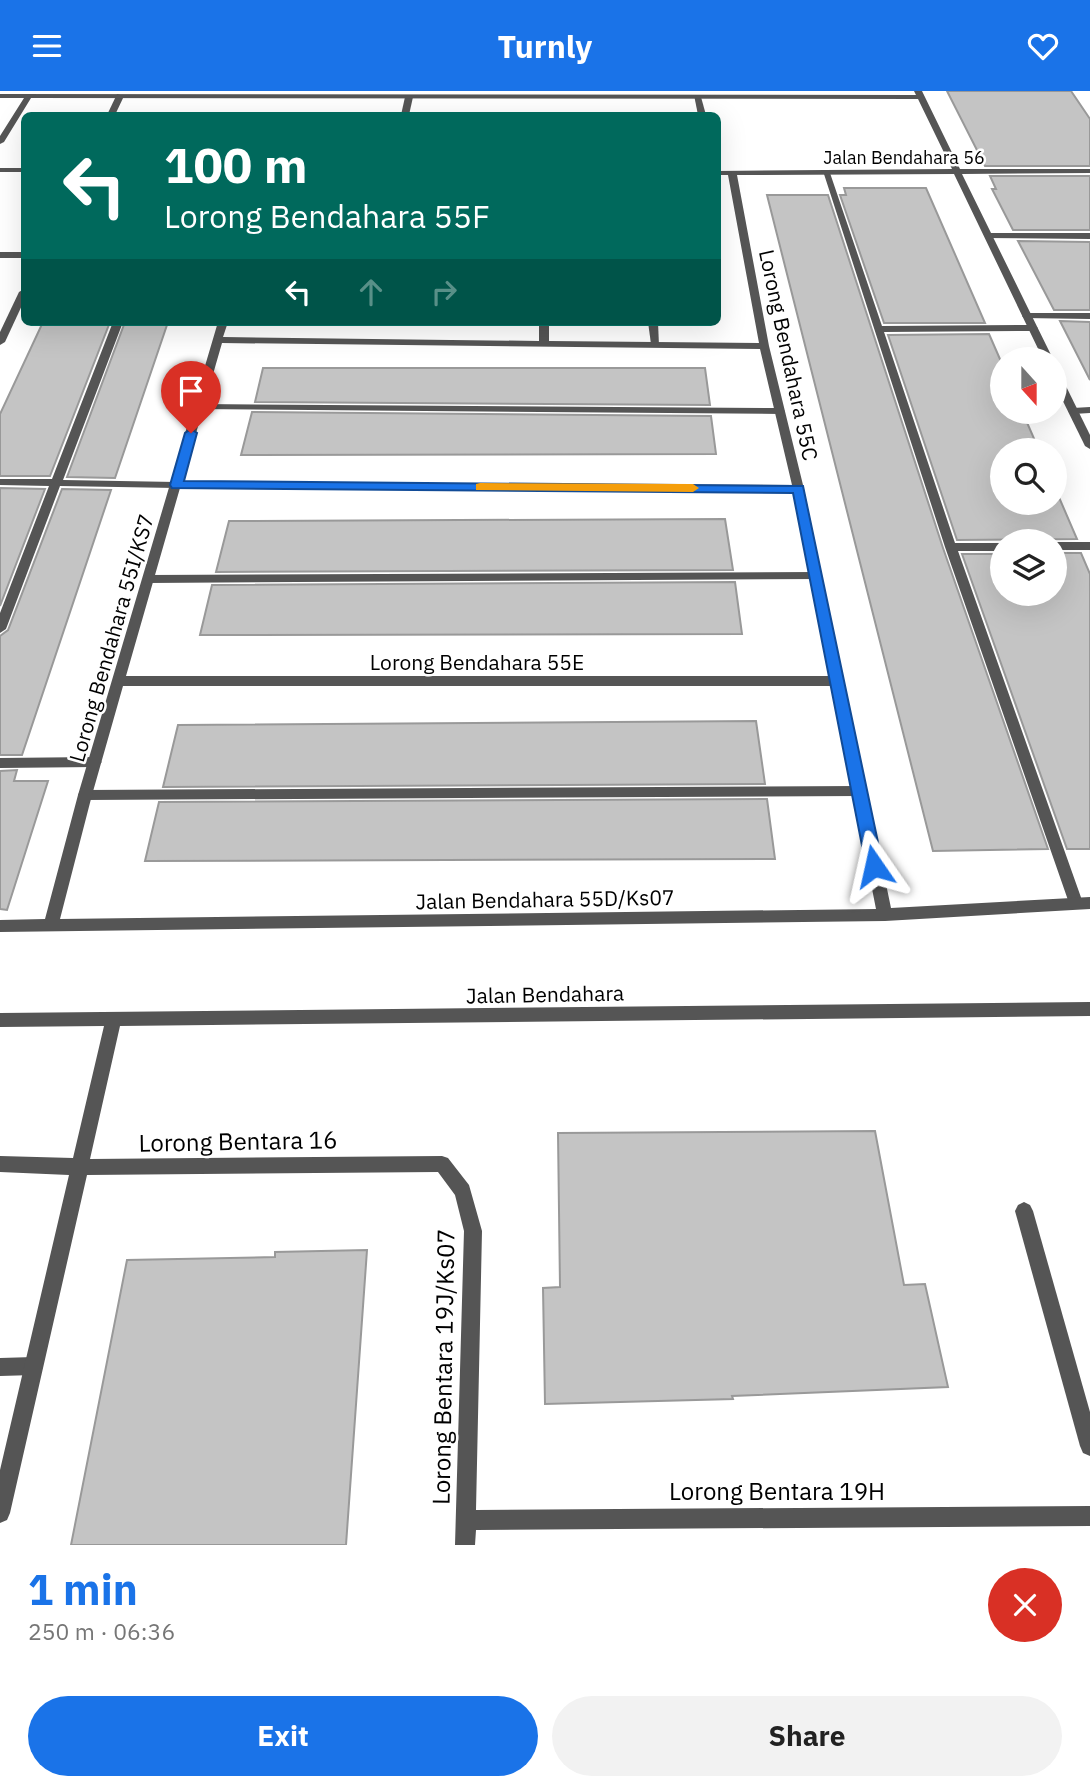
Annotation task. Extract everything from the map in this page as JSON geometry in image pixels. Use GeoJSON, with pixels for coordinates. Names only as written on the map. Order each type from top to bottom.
{"type":"FeatureCollection","features":[{"type":"Feature","properties":{"kind":"street"},"geometry":{"type":"LineString","coordinates":[[0,96],[554,94],[697,97],[919,94],[1042,347]]}},
{"type":"Feature","properties":{"kind":"street"},"geometry":{"type":"LineString","coordinates":[[0,142],[29,96]]}},
{"type":"Feature","properties":{"kind":"street"},"geometry":{"type":"LineString","coordinates":[[112,112],[120,96]]}},
{"type":"Feature","properties":{"kind":"street"},"geometry":{"type":"LineString","coordinates":[[406,112],[409,96]]}},
{"type":"Feature","properties":{"kind":"street"},"geometry":{"type":"LineString","coordinates":[[697,97],[701,112]]}},
{"type":"Feature","properties":{"kind":"street"},"geometry":{"type":"LineString","coordinates":[[0,170],[21,170]]}},
{"type":"Feature","properties":{"kind":"street","name":"Jalan Bendahara 56"},"geometry":{"type":"LineString","coordinates":[[721,173],[1090,171]]}},
{"type":"Feature","properties":{"kind":"street","name":"Lorong Bendahara 55C"},"geometry":{"type":"LineString","coordinates":[[732,173],[764,346],[798,489],[885,915]]}},
{"type":"Feature","properties":{"kind":"street"},"geometry":{"type":"LineString","coordinates":[[826,173],[951,547],[1083,903]]}},
{"type":"Feature","properties":{"kind":"street"},"geometry":{"type":"LineString","coordinates":[[989,236],[1090,236]]}},
{"type":"Feature","properties":{"kind":"street"},"geometry":{"type":"LineString","coordinates":[[0,255],[21,255]]}},
{"type":"Feature","properties":{"kind":"street"},"geometry":{"type":"LineString","coordinates":[[0,342],[21,298]]}},
{"type":"Feature","properties":{"kind":"street"},"geometry":{"type":"LineString","coordinates":[[1027,316],[1090,316]]}},
{"type":"Feature","properties":{"kind":"street"},"geometry":{"type":"LineString","coordinates":[[0,629],[116,326]]}},
{"type":"Feature","properties":{"kind":"street","name":"Lorong Bendahara 55I/KS7"},"geometry":{"type":"LineString","coordinates":[[51,926],[85,795],[222,326]]}},
{"type":"Feature","properties":{"kind":"street"},"geometry":{"type":"LineString","coordinates":[[544,326],[544,343]]}},
{"type":"Feature","properties":{"kind":"street"},"geometry":{"type":"LineString","coordinates":[[654,326],[656,344]]}},
{"type":"Feature","properties":{"kind":"street"},"geometry":{"type":"LineString","coordinates":[[878,328],[1033,328]]}},
{"type":"Feature","properties":{"kind":"street"},"geometry":{"type":"LineString","coordinates":[[218,340],[764,346]]}},
{"type":"Feature","properties":{"kind":"street"},"geometry":{"type":"LineString","coordinates":[[1068,401],[1090,446]]}},
{"type":"Feature","properties":{"kind":"street"},"geometry":{"type":"LineString","coordinates":[[199,407],[780,411]]}},
{"type":"Feature","properties":{"kind":"street"},"geometry":{"type":"LineString","coordinates":[[1073,411],[1090,410]]}},
{"type":"Feature","properties":{"kind":"street"},"geometry":{"type":"LineString","coordinates":[[0,482],[798,489]]}},
{"type":"Feature","properties":{"kind":"street"},"geometry":{"type":"LineString","coordinates":[[1067,546],[1090,546]]}},
{"type":"Feature","properties":{"kind":"street"},"geometry":{"type":"LineString","coordinates":[[951,547],[990,547]]}},
{"type":"Feature","properties":{"kind":"street"},"geometry":{"type":"LineString","coordinates":[[149,579],[816,576]]}},
{"type":"Feature","properties":{"kind":"street","name":"Lorong Bendahara 55E"},"geometry":{"type":"LineString","coordinates":[[119,681],[836,681]]}},
{"type":"Feature","properties":{"kind":"street"},"geometry":{"type":"LineString","coordinates":[[0,763],[95,762]]}},
{"type":"Feature","properties":{"kind":"street"},"geometry":{"type":"LineString","coordinates":[[85,795],[859,791]]}},
{"type":"Feature","properties":{"kind":"street","name":"Jalan Bendahara 55D/Ks07"},"geometry":{"type":"LineString","coordinates":[[0,926],[885,915],[1083,903]]}},
{"type":"Feature","properties":{"kind":"street","name":"Jalan Bendahara"},"geometry":{"type":"LineString","coordinates":[[0,1020],[1090,1009]]}},
{"type":"Feature","properties":{"kind":"street"},"geometry":{"type":"LineString","coordinates":[[0,1513],[114,1019]]}},
{"type":"Feature","properties":{"kind":"street","name":"Lorong Bentara 16"},"geometry":{"type":"LineString","coordinates":[[0,1164],[80,1167],[442,1164],[463,1191]]}},
{"type":"Feature","properties":{"kind":"street","name":"Lorong Bentara 19J/Ks07"},"geometry":{"type":"LineString","coordinates":[[463,1191],[473,1231],[465,1545]]}},
{"type":"Feature","properties":{"kind":"street"},"geometry":{"type":"LineString","coordinates":[[1024,1211],[1090,1446]]}},
{"type":"Feature","properties":{"kind":"street"},"geometry":{"type":"LineString","coordinates":[[0,1367],[34,1366]]}},
{"type":"Feature","properties":{"kind":"street","name":"Lorong Bentara 19H"},"geometry":{"type":"LineString","coordinates":[[465,1520],[1090,1515]]}},
{"type":"Feature","properties":{"kind":"building"},"geometry":{"type":"Polygon","coordinates":[[[947,91],[1071,91],[1090,119],[1090,166],[985,166],[947,91]]]}},
{"type":"Feature","properties":{"kind":"building"},"geometry":{"type":"Polygon","coordinates":[[[990,176],[1090,176],[1090,230],[1013,230],[992,189],[996,189],[990,176]]]}},
{"type":"Feature","properties":{"kind":"building"},"geometry":{"type":"Polygon","coordinates":[[[844,188],[926,188],[985,323],[884,323],[840,195],[846,195],[844,188]]]}},
{"type":"Feature","properties":{"kind":"building"},"geometry":{"type":"Polygon","coordinates":[[[767,195],[828,195],[943,548],[1048,849],[933,851],[767,195]]]}},
{"type":"Feature","properties":{"kind":"building"},"geometry":{"type":"Polygon","coordinates":[[[1018,241],[1090,242],[1090,310],[1054,310],[1018,241]]]}},
{"type":"Feature","properties":{"kind":"building"},"geometry":{"type":"Polygon","coordinates":[[[1060,321],[1090,322],[1090,380],[1060,321]]]}},
{"type":"Feature","properties":{"kind":"building"},"geometry":{"type":"Polygon","coordinates":[[[41,326],[108,326],[50,476],[0,476],[0,414],[41,326]]]}},
{"type":"Feature","properties":{"kind":"building"},"geometry":{"type":"Polygon","coordinates":[[[124,326],[167,326],[115,478],[67,477],[124,326]]]}},
{"type":"Feature","properties":{"kind":"building"},"geometry":{"type":"Polygon","coordinates":[[[989,334],[995,347],[990,347],[990,424],[1028,424],[1034,438],[990,438],[990,515],[1067,515],[1077,539],[1067,539],[1067,529],[990,529],[990,540],[957,540],[888,335],[989,334]]]}},
{"type":"Feature","properties":{"kind":"building"},"geometry":{"type":"Polygon","coordinates":[[[263,368],[705,368],[710,405],[255,402],[263,368]]]}},
{"type":"Feature","properties":{"kind":"building"},"geometry":{"type":"Polygon","coordinates":[[[252,412],[711,416],[716,454],[241,455],[252,412]]]}},
{"type":"Feature","properties":{"kind":"building"},"geometry":{"type":"Polygon","coordinates":[[[0,488],[45,489],[0,606],[0,488]]]}},
{"type":"Feature","properties":{"kind":"building"},"geometry":{"type":"Polygon","coordinates":[[[62,489],[111,490],[22,755],[0,755],[0,636],[8,630],[62,489]]]}},
{"type":"Feature","properties":{"kind":"building"},"geometry":{"type":"Polygon","coordinates":[[[725,519],[733,570],[216,572],[229,521],[725,519]]]}},
{"type":"Feature","properties":{"kind":"building"},"geometry":{"type":"Polygon","coordinates":[[[1067,553],[1081,553],[1090,574],[1090,849],[1067,849],[962,554],[990,554],[990,606],[1067,606],[1067,553]]]}},
{"type":"Feature","properties":{"kind":"building"},"geometry":{"type":"Polygon","coordinates":[[[735,582],[742,634],[200,635],[212,585],[735,582]]]}},
{"type":"Feature","properties":{"kind":"building"},"geometry":{"type":"Polygon","coordinates":[[[756,721],[765,784],[163,787],[178,725],[756,721]]]}},
{"type":"Feature","properties":{"kind":"building"},"geometry":{"type":"Polygon","coordinates":[[[17,770],[14,781],[48,781],[7,910],[0,909],[0,771],[17,770]]]}},
{"type":"Feature","properties":{"kind":"building"},"geometry":{"type":"Polygon","coordinates":[[[767,799],[775,859],[145,861],[159,802],[767,799]]]}},
{"type":"Feature","properties":{"kind":"building"},"geometry":{"type":"Polygon","coordinates":[[[875,1131],[904,1285],[925,1284],[948,1387],[732,1396],[733,1399],[545,1404],[543,1288],[560,1287],[558,1133],[875,1131]]]}},
{"type":"Feature","properties":{"kind":"building"},"geometry":{"type":"Polygon","coordinates":[[[367,1250],[346,1545],[71,1545],[127,1260],[275,1257],[275,1252],[367,1250]]]}},
{"type":"Feature","properties":{"kind":"slow traffic"},"geometry":{"type":"LineString","coordinates":[[480,487],[693,488]]}},
{"type":"Feature","properties":{"kind":"route"},"geometry":{"type":"LineString","coordinates":[[191,433],[176,485],[798,489],[874,866]]}}]}
